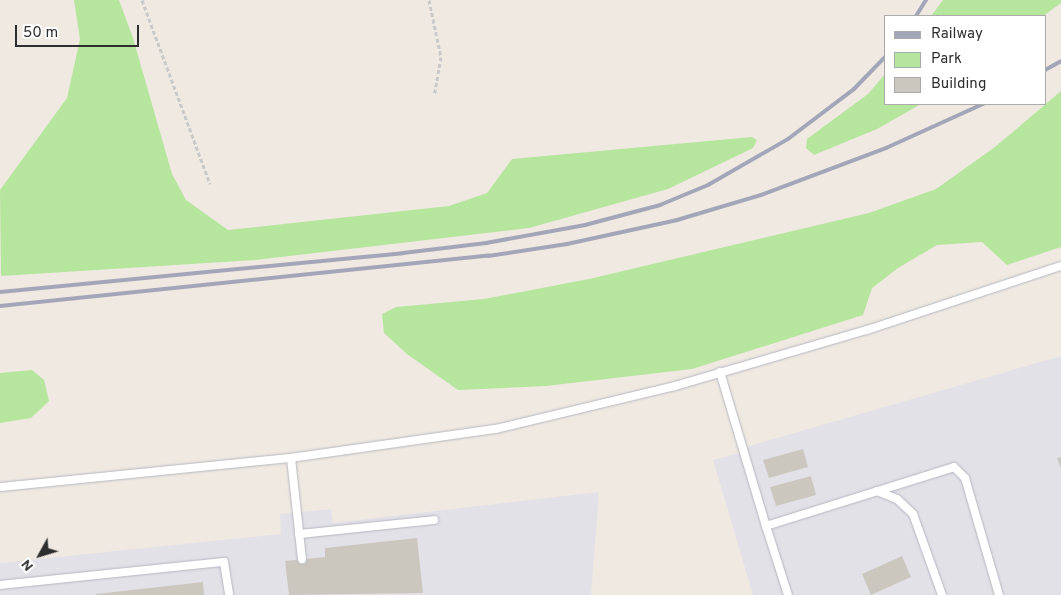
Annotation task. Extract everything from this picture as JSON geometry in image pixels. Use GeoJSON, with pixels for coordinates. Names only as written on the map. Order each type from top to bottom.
{"type":"FeatureCollection","features":[{"type":"Feature","properties":{"kind":"lane"},"geometry":{"type":"LineString","coordinates":[[0,487],[291,458],[496,429],[720,372],[868,330],[1061,266]]}},
{"type":"Feature","properties":{"kind":"lane"},"geometry":{"type":"LineString","coordinates":[[720,372],[788,595]]}},
{"type":"Feature","properties":{"kind":"lane"},"geometry":{"type":"LineString","coordinates":[[291,458],[302,559]]}},
{"type":"Feature","properties":{"kind":"lane"},"geometry":{"type":"LineString","coordinates":[[766,526],[954,467],[965,478],[999,595]]}},
{"type":"Feature","properties":{"kind":"lane"},"geometry":{"type":"LineString","coordinates":[[877,491],[897,499],[913,514],[942,595]]}},
{"type":"Feature","properties":{"kind":"lane"},"geometry":{"type":"LineString","coordinates":[[300,534],[434,520]]}},
{"type":"Feature","properties":{"kind":"lane"},"geometry":{"type":"LineString","coordinates":[[0,585],[224,562],[228,595]]}},
{"type":"Feature","properties":{"kind":"path"},"geometry":{"type":"LineString","coordinates":[[142,0],[210,184]]}},
{"type":"Feature","properties":{"kind":"path"},"geometry":{"type":"LineString","coordinates":[[430,0],[441,57],[434,95]]}},
{"type":"Feature","properties":{"kind":"shaded area"},"geometry":{"type":"Polygon","coordinates":[[[1061,356],[1061,595],[753,595],[713,460],[747,451],[749,446],[1061,356]]]}},
{"type":"Feature","properties":{"kind":"shaded area"},"geometry":{"type":"Polygon","coordinates":[[[599,492],[591,595],[0,595],[0,563],[281,534],[280,514],[331,509],[333,523],[599,492]]]}},
{"type":"Feature","properties":{"kind":"green space"},"geometry":{"type":"Polygon","coordinates":[[[74,0],[119,0],[133,38],[172,174],[186,200],[228,230],[449,206],[487,193],[512,159],[752,137],[757,140],[753,148],[668,189],[529,228],[255,260],[1,276],[0,190],[67,98],[80,39],[74,0]]]}},
{"type":"Feature","properties":{"kind":"green space"},"geometry":{"type":"Polygon","coordinates":[[[943,0],[1061,0],[1061,3],[1044,15],[932,15],[943,0]]]}},
{"type":"Feature","properties":{"kind":"green space"},"geometry":{"type":"Polygon","coordinates":[[[884,75],[884,105],[919,105],[877,129],[814,155],[806,148],[807,139],[868,94],[884,75]]]}},
{"type":"Feature","properties":{"kind":"green space"},"geometry":{"type":"Polygon","coordinates":[[[1061,91],[1061,247],[1007,265],[982,242],[937,245],[898,268],[872,288],[863,315],[692,369],[546,386],[458,390],[407,354],[384,333],[382,314],[396,307],[484,299],[589,279],[869,213],[936,189],[995,147],[1061,91]]]}},
{"type":"Feature","properties":{"kind":"green space"},"geometry":{"type":"Polygon","coordinates":[[[32,370],[44,380],[49,401],[31,418],[0,423],[0,373],[32,370]]]}},
{"type":"Feature","properties":{"kind":"building"},"geometry":{"type":"Polygon","coordinates":[[[803,449],[808,467],[769,478],[763,460],[803,449]]]}},
{"type":"Feature","properties":{"kind":"building"},"geometry":{"type":"Polygon","coordinates":[[[1061,457],[1061,469],[1057,458],[1061,457]]]}},
{"type":"Feature","properties":{"kind":"building"},"geometry":{"type":"Polygon","coordinates":[[[811,476],[816,495],[776,506],[770,487],[811,476]]]}},
{"type":"Feature","properties":{"kind":"building"},"geometry":{"type":"Polygon","coordinates":[[[417,538],[423,593],[289,595],[285,561],[325,557],[325,548],[417,538]]]}},
{"type":"Feature","properties":{"kind":"building"},"geometry":{"type":"Polygon","coordinates":[[[902,556],[911,577],[871,595],[862,574],[902,556]]]}},
{"type":"Feature","properties":{"kind":"building"},"geometry":{"type":"Polygon","coordinates":[[[203,582],[204,595],[96,595],[96,594],[203,582]]]}},
{"type":"Feature","properties":{"kind":"railway"},"geometry":{"type":"LineString","coordinates":[[917,15],[926,0]]}},
{"type":"Feature","properties":{"kind":"railway"},"geometry":{"type":"LineString","coordinates":[[0,292],[403,253],[486,243],[585,225],[660,205],[708,185],[788,139],[854,89],[884,58]]}},
{"type":"Feature","properties":{"kind":"railway"},"geometry":{"type":"LineString","coordinates":[[1046,69],[1061,61]]}},
{"type":"Feature","properties":{"kind":"railway"},"geometry":{"type":"LineString","coordinates":[[0,306],[488,256],[567,244],[677,220],[761,195],[886,148],[981,105]]}}]}
